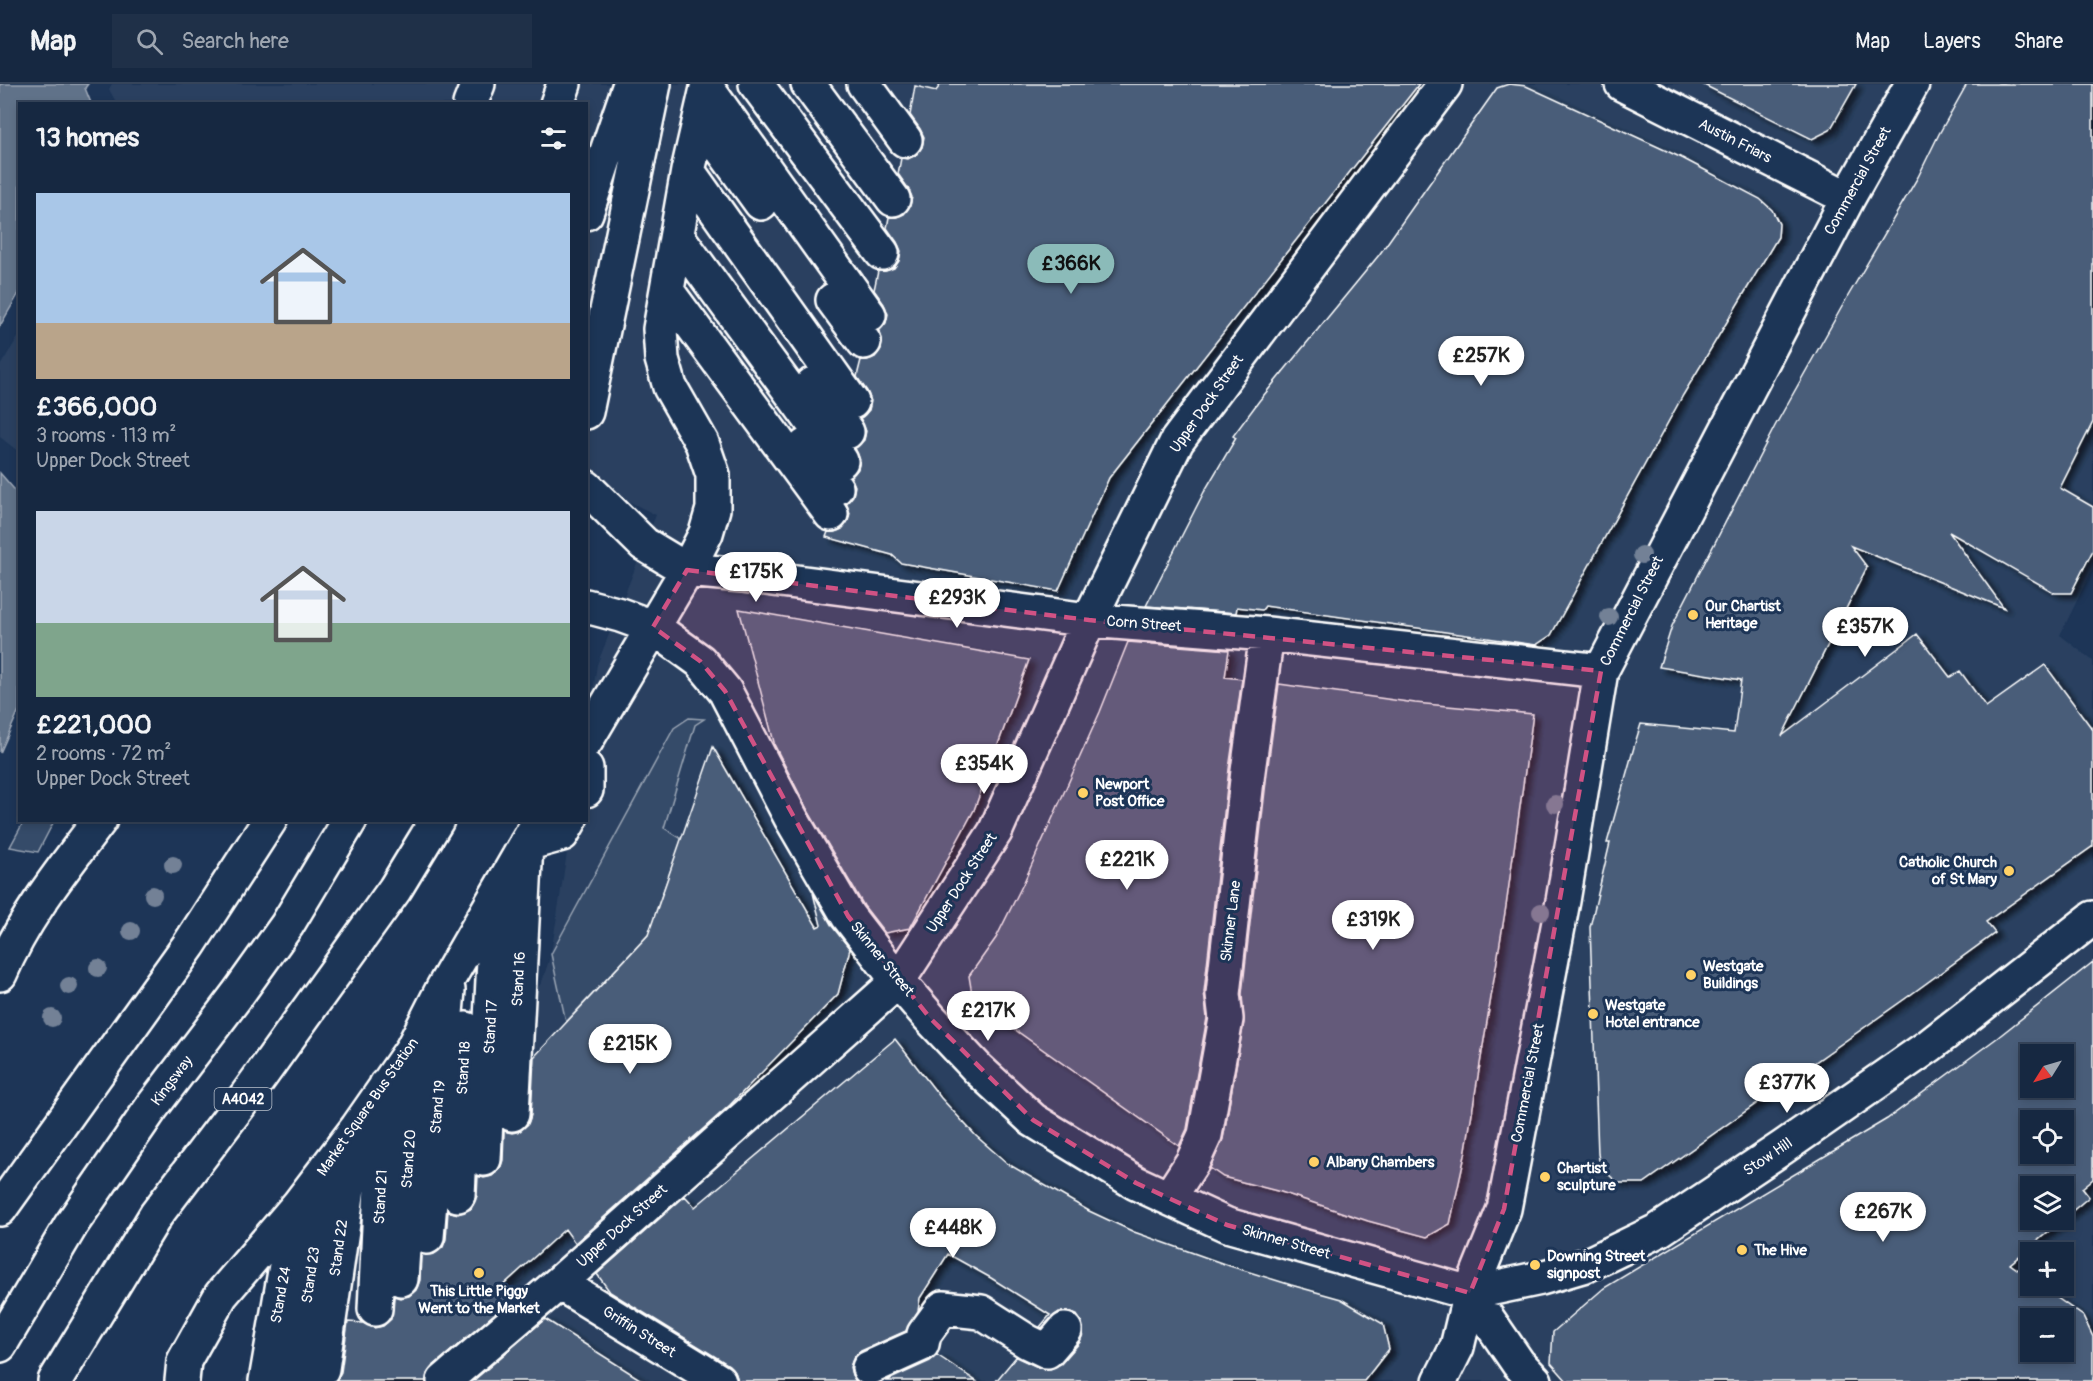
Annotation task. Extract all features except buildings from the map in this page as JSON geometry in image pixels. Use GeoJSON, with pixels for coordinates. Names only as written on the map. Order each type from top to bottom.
{"type":"FeatureCollection","features":[{"type":"Feature","properties":{"kind":"street"},"geometry":{"type":"LineString","coordinates":[[471,102],[478,84]]}},
{"type":"Feature","properties":{"kind":"street"},"geometry":{"type":"LineString","coordinates":[[558,102],[564,84]]}},
{"type":"Feature","properties":{"kind":"street"},"geometry":{"type":"LineString","coordinates":[[588,207],[630,84]]}},
{"type":"Feature","properties":{"kind":"street"},"geometry":{"type":"LineString","coordinates":[[588,402],[654,84]]}},
{"type":"Feature","properties":{"kind":"street"},"geometry":{"type":"LineString","coordinates":[[756,84],[864,342]]}},
{"type":"Feature","properties":{"kind":"street"},"geometry":{"type":"LineString","coordinates":[[780,84],[864,342]]}},
{"type":"Feature","properties":{"kind":"street"},"geometry":{"type":"LineString","coordinates":[[808,84],[864,342]]}},
{"type":"Feature","properties":{"kind":"street"},"geometry":{"type":"LineString","coordinates":[[834,84],[864,342]]}},
{"type":"Feature","properties":{"kind":"street"},"geometry":{"type":"LineString","coordinates":[[864,84],[864,342]]}},
{"type":"Feature","properties":{"kind":"street","name":"Upper Dock Street"},"geometry":{"type":"LineString","coordinates":[[444,1381],[559,1283],[898,981],[995,832],[1089,620],[1177,441],[1444,84]]}},
{"type":"Feature","properties":{"kind":"street","name":"Austin Friars"},"geometry":{"type":"LineString","coordinates":[[1622,84],[1848,198]]}},
{"type":"Feature","properties":{"kind":"street","name":"Commercial Street"},"geometry":{"type":"LineString","coordinates":[[1440,1381],[1457,1347],[1470,1293],[1504,1209],[1563,901],[1601,671],[1848,198],[1912,84]]}},
{"type":"Feature","properties":{"kind":"street"},"geometry":{"type":"LineString","coordinates":[[714,85],[864,342]]}},
{"type":"Feature","properties":{"kind":"street"},"geometry":{"type":"LineString","coordinates":[[588,738],[687,570],[706,533],[713,509],[713,475],[702,443],[670,387],[662,359],[660,328],[691,159],[714,85]]}},
{"type":"Feature","properties":{"kind":"street"},"geometry":{"type":"LineString","coordinates":[[691,159],[864,342]]}},
{"type":"Feature","properties":{"kind":"street"},"geometry":{"type":"LineString","coordinates":[[691,159],[864,342]]}},
{"type":"Feature","properties":{"kind":"street"},"geometry":{"type":"LineString","coordinates":[[669,279],[864,342]]}},
{"type":"Feature","properties":{"kind":"street"},"geometry":{"type":"LineString","coordinates":[[669,279],[864,342]]}},
{"type":"Feature","properties":{"kind":"street","name":"Corn Street"},"geometry":{"type":"LineString","coordinates":[[588,489],[644,544],[687,570],[742,575],[1089,620],[1267,634],[1601,671]]}},
{"type":"Feature","properties":{"kind":"street","name":"Skinner Street"},"geometry":{"type":"LineString","coordinates":[[588,607],[653,627],[700,661],[725,692],[791,818],[848,916],[898,981],[978,1070],[1033,1120],[1136,1183],[1227,1225],[1470,1293]]}},
{"type":"Feature","properties":{"kind":"street"},"geometry":{"type":"LineString","coordinates":[[588,625],[620,615]]}},
{"type":"Feature","properties":{"kind":"street","name":"Skinner Lane"},"geometry":{"type":"LineString","coordinates":[[1169,1198],[1193,1161],[1205,1135],[1226,1019],[1223,994],[1248,771],[1267,634]]}},
{"type":"Feature","properties":{"kind":"street"},"geometry":{"type":"LineString","coordinates":[[0,974],[10,951],[51,883],[79,822]]}},
{"type":"Feature","properties":{"kind":"street"},"geometry":{"type":"LineString","coordinates":[[51,883],[98,822]]}},
{"type":"Feature","properties":{"kind":"street"},"geometry":{"type":"LineString","coordinates":[[0,1209],[189,945],[269,822]]}},
{"type":"Feature","properties":{"kind":"street","name":"Kingsway"},"geometry":{"type":"LineString","coordinates":[[0,1345],[71,1225],[152,1107],[287,925],[349,822]]}},
{"type":"Feature","properties":{"kind":"street","name":"A4042"},"geometry":{"type":"LineString","coordinates":[[55,1381],[156,1215],[247,1095],[394,889],[436,822]]}},
{"type":"Feature","properties":{"kind":"street"},"geometry":{"type":"LineString","coordinates":[[533,832],[562,834],[569,822]]}},
{"type":"Feature","properties":{"kind":"street","name":"Market Square Bus Station"},"geometry":{"type":"LineString","coordinates":[[182,1381],[184,1361],[221,1295],[296,1208],[357,1128],[412,1049],[449,977],[533,832]]}},
{"type":"Feature","properties":{"kind":"street","name":"Stand 16"},"geometry":{"type":"LineString","coordinates":[[512,1114],[533,832]]}},
{"type":"Feature","properties":{"kind":"street","name":"Stand 17"},"geometry":{"type":"LineString","coordinates":[[484,1159],[497,895]]}},
{"type":"Feature","properties":{"kind":"street","name":"Stow Hill"},"geometry":{"type":"LineString","coordinates":[[1470,1293],[1541,1278],[1589,1264],[1659,1230],[1774,1154],[1929,1046],[2093,918]]}},
{"type":"Feature","properties":{"kind":"street","name":"Stand 18"},"geometry":{"type":"LineString","coordinates":[[458,1195],[471,940]]}},
{"type":"Feature","properties":{"kind":"street","name":"Stand 19"},"geometry":{"type":"LineString","coordinates":[[427,1237],[449,977]]}},
{"type":"Feature","properties":{"kind":"street","name":"Stand 20"},"geometry":{"type":"LineString","coordinates":[[401,1279],[417,1039]]}},
{"type":"Feature","properties":{"kind":"street","name":"Stand 21"},"geometry":{"type":"LineString","coordinates":[[375,1310],[386,1085]]}},
{"type":"Feature","properties":{"kind":"street","name":"Stand 22"},"geometry":{"type":"LineString","coordinates":[[308,1375],[357,1128]]}},
{"type":"Feature","properties":{"kind":"street","name":"Stand 23"},"geometry":{"type":"LineString","coordinates":[[308,1375],[326,1169]]}},
{"type":"Feature","properties":{"kind":"street","name":"Stand 24"},"geometry":{"type":"LineString","coordinates":[[266,1381],[296,1208]]}},
{"type":"Feature","properties":{"kind":"street","name":"Griffin Street"},"geometry":{"type":"LineString","coordinates":[[559,1283],[719,1381]]}},
{"type":"Feature","properties":{"kind":"street"},"geometry":{"type":"LineString","coordinates":[[1470,1293],[1518,1363],[1535,1381]]}},
{"type":"Feature","properties":{"kind":"street"},"geometry":{"type":"LineString","coordinates":[[868,1368],[922,1344],[924,1334],[943,1308],[981,1312],[1028,1342],[1047,1351],[1065,1330]]}},
{"type":"Feature","properties":{"kind":"highlighted area"},"geometry":{"type":"Polygon","coordinates":[[[687,570],[1089,620],[1601,671],[1504,1209],[1470,1293],[1227,1225],[1136,1183],[1033,1120],[930,1018],[848,916],[725,691],[700,661],[653,627],[687,570]]]}},
{"type":"Feature","properties":{"kind":"shaded area"},"geometry":{"type":"Polygon","coordinates":[[[0,84],[88,84],[85,88],[91,102],[18,102],[18,295],[0,326],[0,84]]]}},
{"type":"Feature","properties":{"kind":"shaded area"},"geometry":{"type":"Polygon","coordinates":[[[112,84],[2093,84],[2093,568],[2060,635],[2093,661],[2093,1381],[242,1381],[542,982],[551,954],[572,822],[588,822],[588,724],[597,665],[656,515],[588,481],[588,102],[116,102],[109,89],[112,84]]]}},
{"type":"Feature","properties":{"kind":"shaded area"},"geometry":{"type":"Polygon","coordinates":[[[18,338],[18,451],[0,437],[0,366],[18,338]]]}},
{"type":"Feature","properties":{"kind":"shaded area"},"geometry":{"type":"Polygon","coordinates":[[[0,473],[18,494],[18,712],[0,753],[0,473]]]}},
{"type":"Feature","properties":{"kind":"shaded area"},"geometry":{"type":"Polygon","coordinates":[[[689,718],[704,719],[695,725],[664,828],[682,839],[656,911],[698,956],[648,935],[566,1022],[551,954],[674,728],[689,718]]]}},
{"type":"Feature","properties":{"kind":"shaded area"},"geometry":{"type":"Polygon","coordinates":[[[23,822],[53,822],[38,852],[10,847],[23,822]]]}},
{"type":"Feature","properties":{"kind":"place","name":"Our Chartist Heritage"},"geometry":{"type":"Point","coordinates":[1693,615]}},
{"type":"Feature","properties":{"kind":"place","name":"Newport Post Office"},"geometry":{"type":"Point","coordinates":[1083,793]}},
{"type":"Feature","properties":{"kind":"place","name":"Catholic Church of St Mary"},"geometry":{"type":"Point","coordinates":[2009,871]}},
{"type":"Feature","properties":{"kind":"place","name":"Westgate Buildings"},"geometry":{"type":"Point","coordinates":[1691,975]}},
{"type":"Feature","properties":{"kind":"place","name":"Westgate Hotel entrance"},"geometry":{"type":"Point","coordinates":[1593,1014]}},
{"type":"Feature","properties":{"kind":"place","name":"Albany Chambers"},"geometry":{"type":"Point","coordinates":[1314,1162]}},
{"type":"Feature","properties":{"kind":"place","name":"Chartist sculpture"},"geometry":{"type":"Point","coordinates":[1545,1177]}},
{"type":"Feature","properties":{"kind":"place","name":"The Hive"},"geometry":{"type":"Point","coordinates":[1742,1250]}},
{"type":"Feature","properties":{"kind":"place","name":"Downing Street signpost"},"geometry":{"type":"Point","coordinates":[1535,1265]}},
{"type":"Feature","properties":{"kind":"place","name":"This Little Piggy Went to the Market"},"geometry":{"type":"Point","coordinates":[479,1273]}}]}
